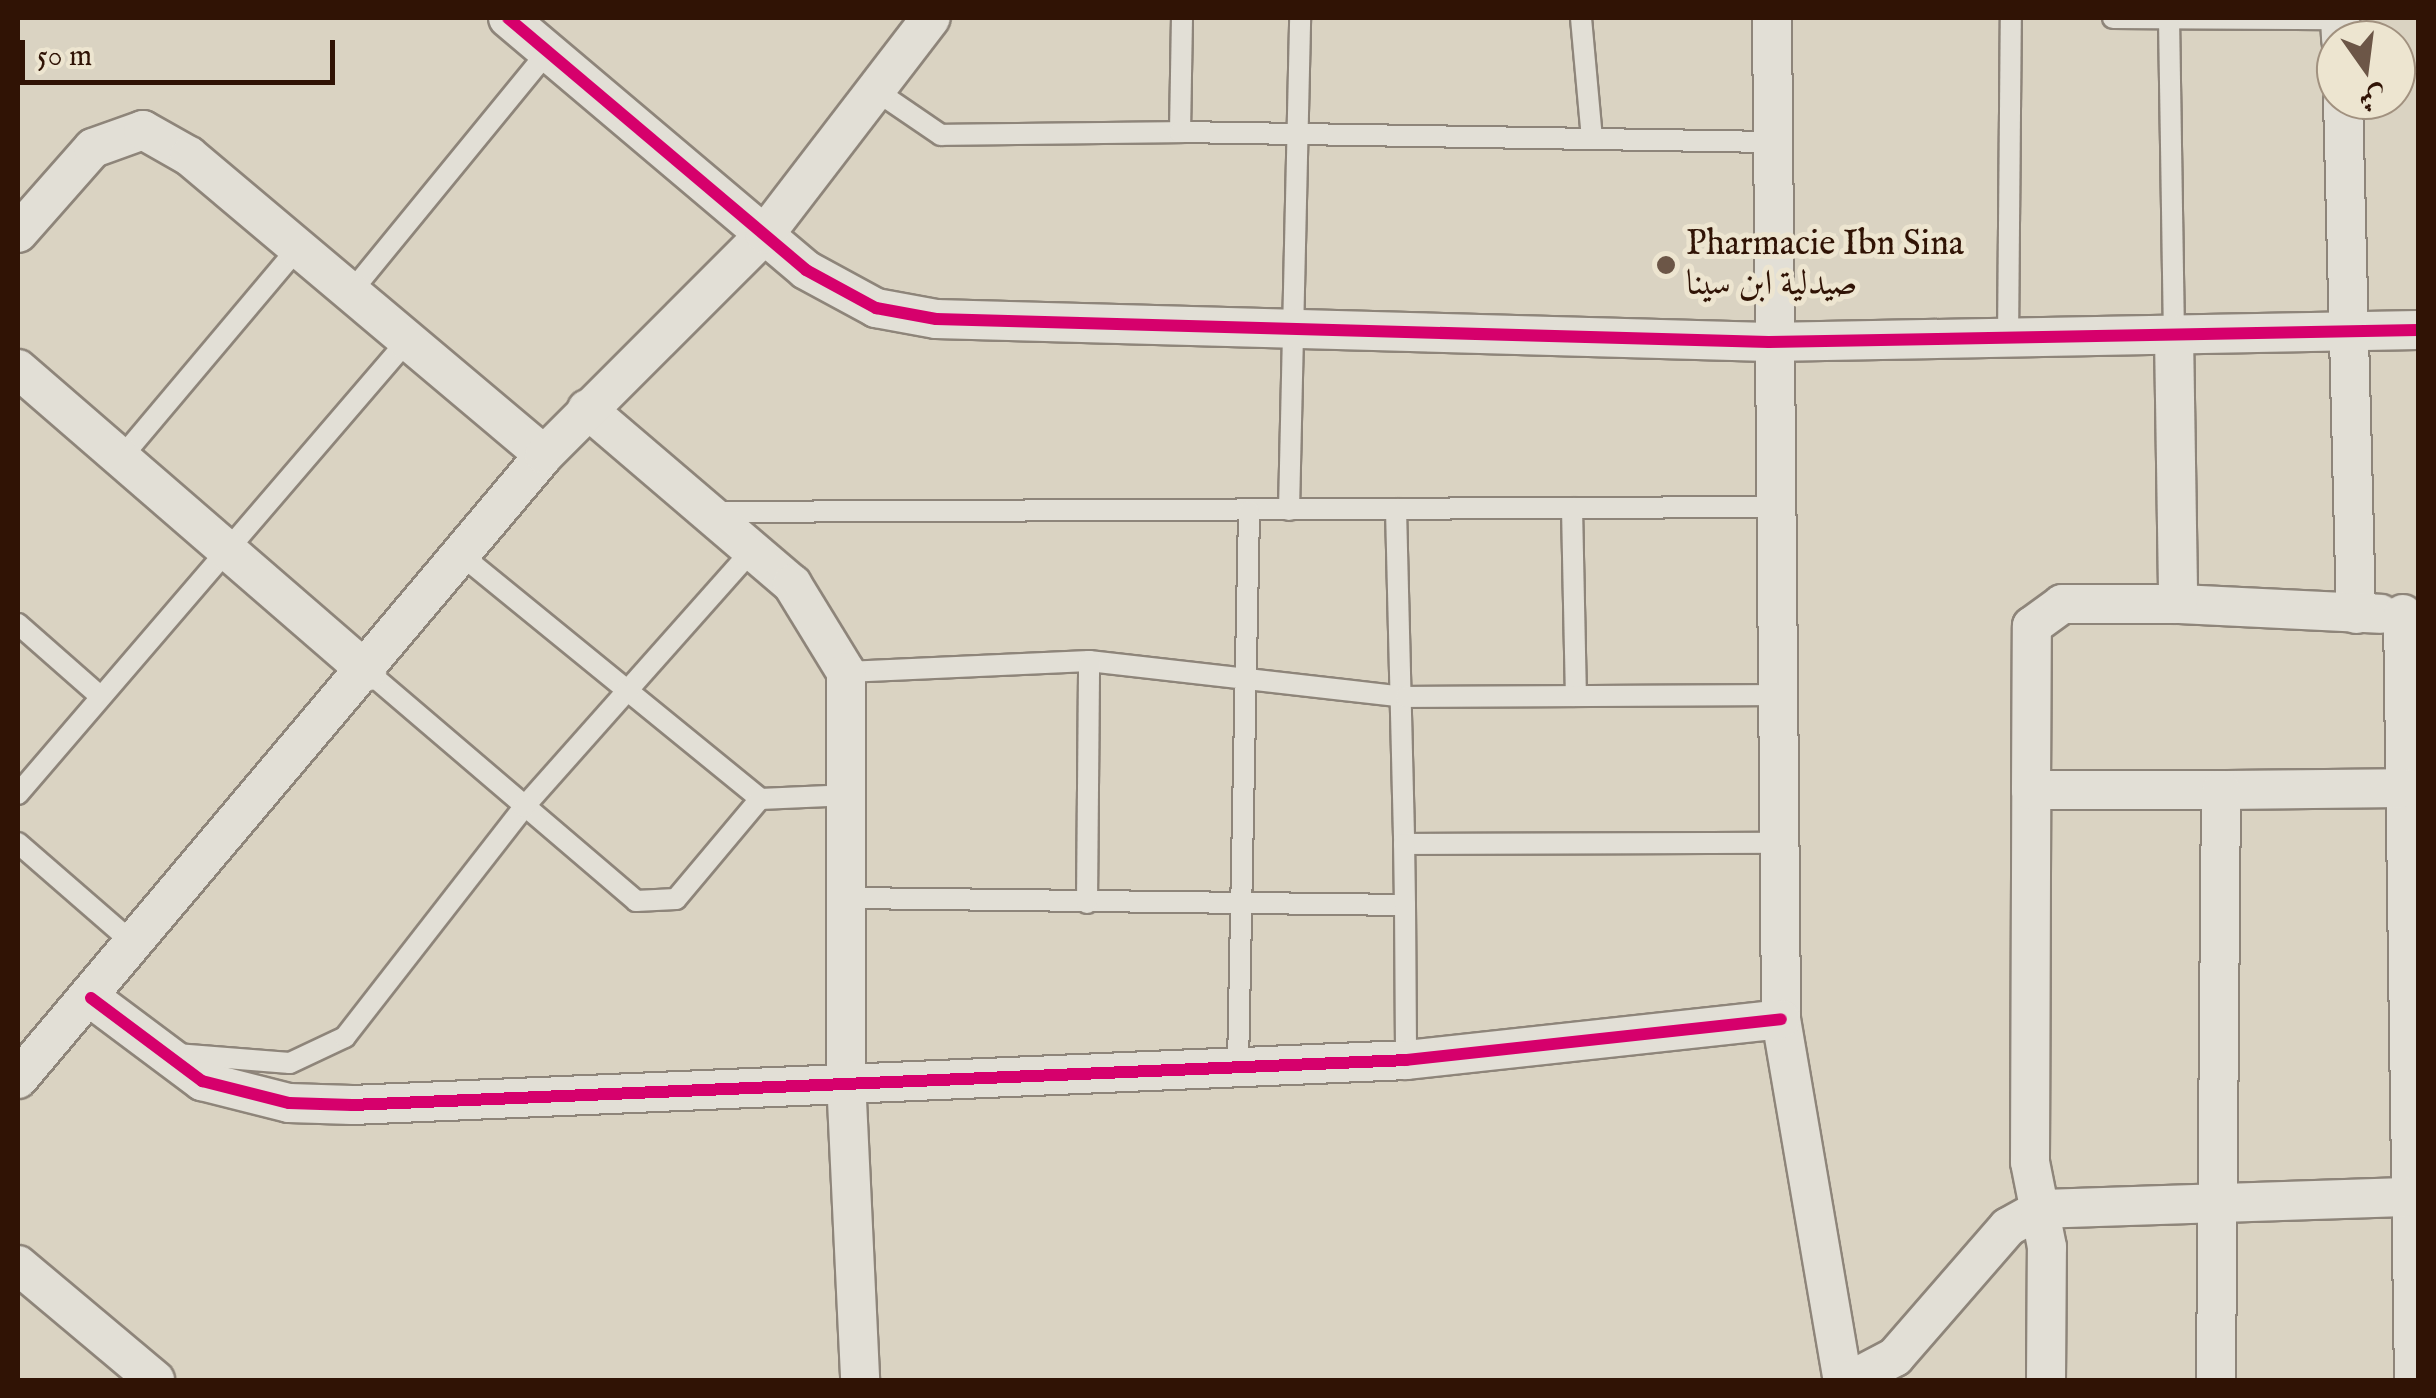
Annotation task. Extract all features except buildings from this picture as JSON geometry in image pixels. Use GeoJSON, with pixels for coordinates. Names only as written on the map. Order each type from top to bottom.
{"type":"FeatureCollection","features":[{"type":"Feature","properties":{"kind":"street"},"geometry":{"type":"LineString","coordinates":[[508,18],[765,234],[840,291],[936,320],[1769,342],[2418,330]]}},
{"type":"Feature","properties":{"kind":"street"},"geometry":{"type":"LineString","coordinates":[[24,1059],[92,998],[132,942],[544,455],[765,234],[931,18]]}},
{"type":"Feature","properties":{"kind":"street"},"geometry":{"type":"LineString","coordinates":[[1772,18],[1769,342],[1781,1019],[1843,1380]]}},
{"type":"Feature","properties":{"kind":"street"},"geometry":{"type":"LineString","coordinates":[[2344,120],[2354,332],[2356,614]]}},
{"type":"Feature","properties":{"kind":"street"},"geometry":{"type":"LineString","coordinates":[[18,233],[94,148],[127,129],[188,156],[544,455]]}},
{"type":"Feature","properties":{"kind":"street"},"geometry":{"type":"LineString","coordinates":[[2174,335],[2178,604]]}},
{"type":"Feature","properties":{"kind":"street"},"geometry":{"type":"LineString","coordinates":[[18,369],[366,670]]}},
{"type":"Feature","properties":{"kind":"street"},"geometry":{"type":"LineString","coordinates":[[587,409],[752,549],[822,618],[846,672],[852,795],[846,1080],[860,1380]]}},
{"type":"Feature","properties":{"kind":"street"},"geometry":{"type":"LineString","coordinates":[[2046,1380],[2040,1208],[2030,1162],[2032,626],[2062,604],[2178,604],[2411,614],[2412,731],[2405,788],[2412,925],[2410,1198],[2414,1380]]}},
{"type":"Feature","properties":{"kind":"street"},"geometry":{"type":"LineString","coordinates":[[2032,790],[2405,788]]}},
{"type":"Feature","properties":{"kind":"street"},"geometry":{"type":"LineString","coordinates":[[2216,1380],[2221,790]]}},
{"type":"Feature","properties":{"kind":"street"},"geometry":{"type":"LineString","coordinates":[[92,998],[202,1081],[289,1104],[1406,1060],[1781,1019]]}},
{"type":"Feature","properties":{"kind":"street"},"geometry":{"type":"LineString","coordinates":[[1851,1380],[1895,1356],[2008,1227],[2040,1208],[2410,1198]]}},
{"type":"Feature","properties":{"kind":"street"},"geometry":{"type":"LineString","coordinates":[[18,1265],[156,1380]]}},
{"type":"Feature","properties":{"kind":"lane"},"geometry":{"type":"LineString","coordinates":[[1180,132],[1182,18]]}},
{"type":"Feature","properties":{"kind":"lane"},"geometry":{"type":"LineString","coordinates":[[1290,510],[1300,18]]}},
{"type":"Feature","properties":{"kind":"lane"},"geometry":{"type":"LineString","coordinates":[[1580,18],[1592,139]]}},
{"type":"Feature","properties":{"kind":"lane"},"geometry":{"type":"LineString","coordinates":[[2008,340],[2011,18]]}},
{"type":"Feature","properties":{"kind":"lane"},"geometry":{"type":"LineString","coordinates":[[2114,18],[2316,25]]}},
{"type":"Feature","properties":{"kind":"lane"},"geometry":{"type":"LineString","coordinates":[[2168,18],[2174,335]]}},
{"type":"Feature","properties":{"kind":"lane"},"geometry":{"type":"LineString","coordinates":[[351,292],[548,52]]}},
{"type":"Feature","properties":{"kind":"lane"},"geometry":{"type":"LineString","coordinates":[[875,90],[941,135],[1180,132],[1771,142]]}},
{"type":"Feature","properties":{"kind":"lane"},"geometry":{"type":"LineString","coordinates":[[121,458],[298,248]]}},
{"type":"Feature","properties":{"kind":"lane"},"geometry":{"type":"LineString","coordinates":[[18,794],[408,340]]}},
{"type":"Feature","properties":{"kind":"lane"},"geometry":{"type":"LineString","coordinates":[[708,512],[1772,507]]}},
{"type":"Feature","properties":{"kind":"lane"},"geometry":{"type":"LineString","coordinates":[[1396,508],[1406,697],[1406,1060]]}},
{"type":"Feature","properties":{"kind":"lane"},"geometry":{"type":"LineString","coordinates":[[1572,508],[1576,696]]}},
{"type":"Feature","properties":{"kind":"lane"},"geometry":{"type":"LineString","coordinates":[[1238,1065],[1246,906],[1250,511]]}},
{"type":"Feature","properties":{"kind":"lane"},"geometry":{"type":"LineString","coordinates":[[160,1051],[258,1065],[314,1058],[344,1036],[524,807],[634,693],[752,549]]}},
{"type":"Feature","properties":{"kind":"lane"},"geometry":{"type":"LineString","coordinates":[[460,554],[760,799],[852,795]]}},
{"type":"Feature","properties":{"kind":"lane"},"geometry":{"type":"LineString","coordinates":[[18,624],[100,696]]}},
{"type":"Feature","properties":{"kind":"lane"},"geometry":{"type":"LineString","coordinates":[[846,672],[1089,660],[1247,682],[1406,697],[1775,695]]}},
{"type":"Feature","properties":{"kind":"lane"},"geometry":{"type":"LineString","coordinates":[[1086,902],[1089,660]]}},
{"type":"Feature","properties":{"kind":"lane"},"geometry":{"type":"LineString","coordinates":[[366,670],[629,898],[664,904],[760,799]]}},
{"type":"Feature","properties":{"kind":"lane"},"geometry":{"type":"LineString","coordinates":[[18,842],[132,942]]}},
{"type":"Feature","properties":{"kind":"lane"},"geometry":{"type":"LineString","coordinates":[[1404,844],[1778,843]]}},
{"type":"Feature","properties":{"kind":"lane"},"geometry":{"type":"LineString","coordinates":[[850,898],[1246,906],[1405,905]]}},
{"type":"Feature","properties":{"kind":"cycle path"},"geometry":{"type":"LineString","coordinates":[[508,18],[806,270],[876,308],[936,319],[1769,342],[2418,330]]}},
{"type":"Feature","properties":{"kind":"cycle path"},"geometry":{"type":"LineString","coordinates":[[91,998],[202,1081],[289,1103],[352,1105],[1406,1060],[1781,1019]]}},
{"type":"Feature","properties":{"kind":"place","name":"Pharmacie Ibn Sina صيدلية ابن سينا"},"geometry":{"type":"Point","coordinates":[1666,265]}}]}
